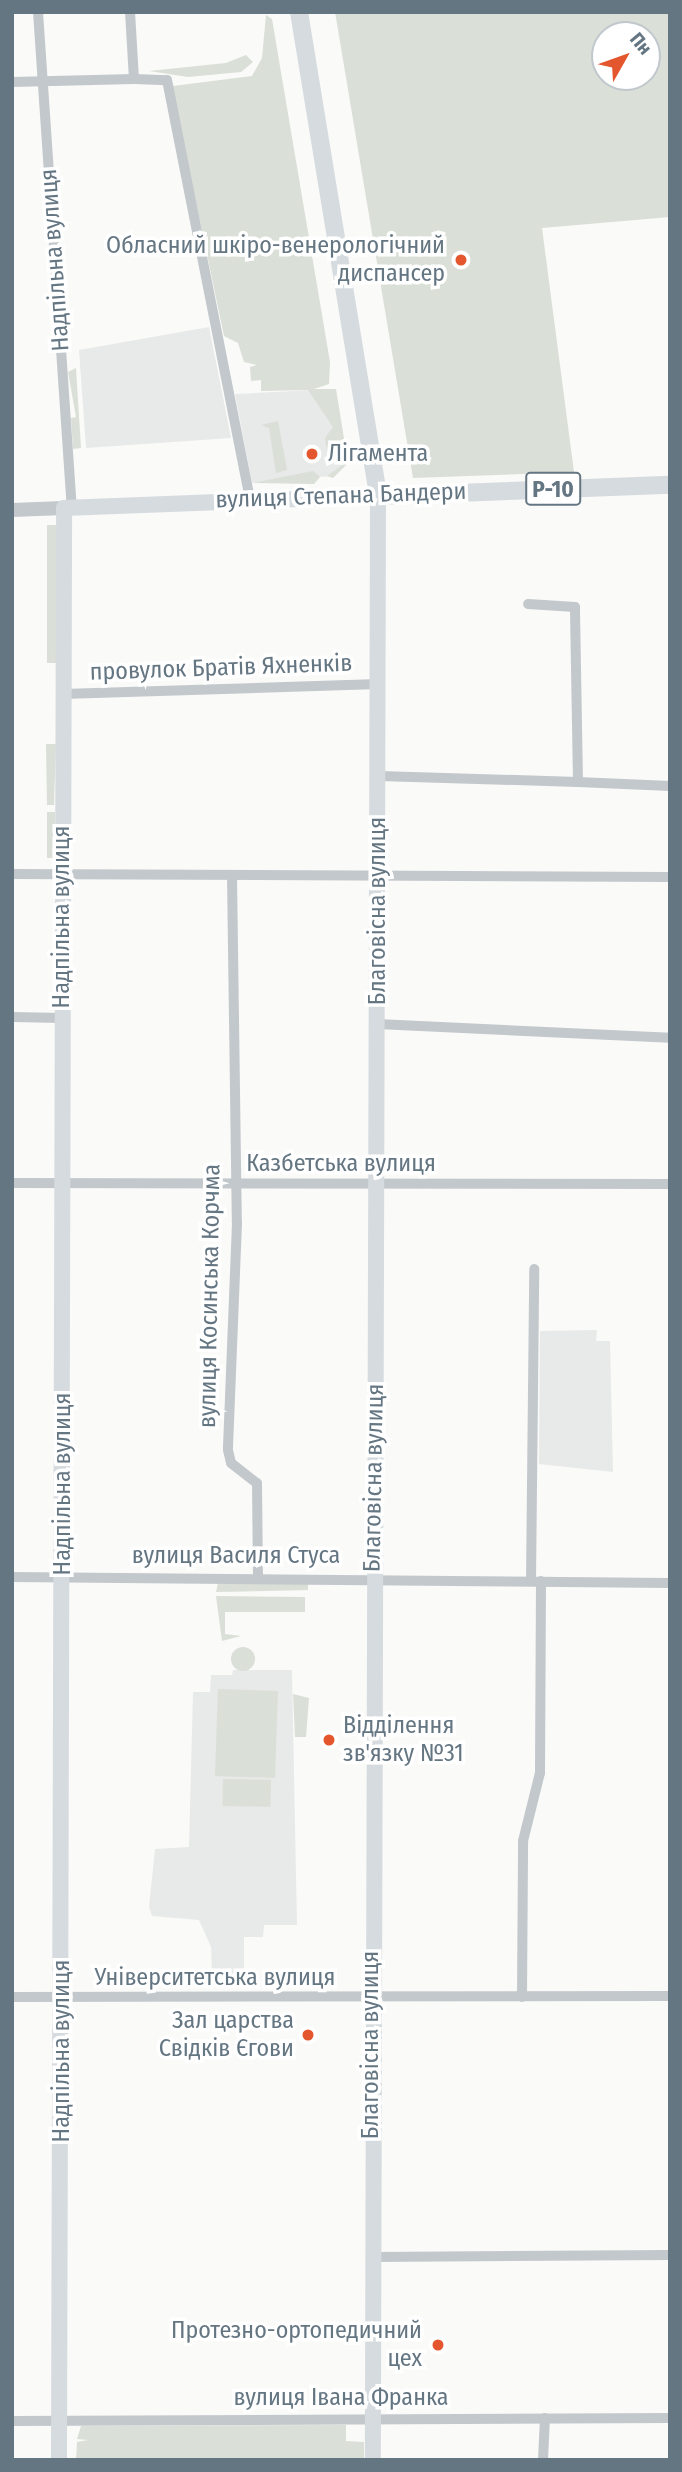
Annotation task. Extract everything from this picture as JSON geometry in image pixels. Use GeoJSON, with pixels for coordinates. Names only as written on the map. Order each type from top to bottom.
{"type":"FeatureCollection","features":[{"type":"Feature","properties":{"kind":"main road"},"geometry":{"type":"LineString","coordinates":[[299,12],[378,496]]}},
{"type":"Feature","properties":{"kind":"main road","name":"вулиця Степана Бандери"},"geometry":{"type":"LineString","coordinates":[[68,508],[670,485]]}},
{"type":"Feature","properties":{"kind":"main road","name":"Благовісна вулиця"},"geometry":{"type":"LineString","coordinates":[[373,2460],[369,1998],[377,1185],[378,496]]}},
{"type":"Feature","properties":{"kind":"main road","name":"Надпільна вулиця"},"geometry":{"type":"LineString","coordinates":[[59,2460],[64,1183],[62,874],[68,508]]}},
{"type":"Feature","properties":{"kind":"street","name":"Надпільна вулиця"},"geometry":{"type":"LineString","coordinates":[[38,12],[68,508]]}},
{"type":"Feature","properties":{"kind":"street"},"geometry":{"type":"LineString","coordinates":[[130,12],[134,79]]}},
{"type":"Feature","properties":{"kind":"street"},"geometry":{"type":"LineString","coordinates":[[12,82],[167,80],[250,499]]}},
{"type":"Feature","properties":{"kind":"street","name":"вулиця Степана Бандери"},"geometry":{"type":"LineString","coordinates":[[12,510],[68,508]]}},
{"type":"Feature","properties":{"kind":"street"},"geometry":{"type":"LineString","coordinates":[[528,604],[575,607],[578,782]]}},
{"type":"Feature","properties":{"kind":"street","name":"провулок Братів Яхненків"},"geometry":{"type":"LineString","coordinates":[[63,694],[379,684]]}},
{"type":"Feature","properties":{"kind":"street"},"geometry":{"type":"LineString","coordinates":[[379,776],[670,786]]}},
{"type":"Feature","properties":{"kind":"street"},"geometry":{"type":"LineString","coordinates":[[12,874],[670,877]]}},
{"type":"Feature","properties":{"kind":"street","name":"вулиця Косинська Корчма"},"geometry":{"type":"LineString","coordinates":[[232,876],[236,1186],[228,1457],[257,1483],[258,1576]]}},
{"type":"Feature","properties":{"kind":"street"},"geometry":{"type":"LineString","coordinates":[[12,1017],[62,1018]]}},
{"type":"Feature","properties":{"kind":"street"},"geometry":{"type":"LineString","coordinates":[[377,1024],[670,1038]]}},
{"type":"Feature","properties":{"kind":"street","name":"Казбетська вулиця"},"geometry":{"type":"LineString","coordinates":[[12,1183],[236,1186],[670,1184]]}},
{"type":"Feature","properties":{"kind":"street"},"geometry":{"type":"LineString","coordinates":[[522,1997],[523,1841],[540,1773],[534,1269]]}},
{"type":"Feature","properties":{"kind":"street","name":"вулиця Василя Стуса"},"geometry":{"type":"LineString","coordinates":[[12,1577],[372,1577],[670,1583]]}},
{"type":"Feature","properties":{"kind":"street","name":"Університетська вулиця"},"geometry":{"type":"LineString","coordinates":[[12,1997],[670,1996]]}},
{"type":"Feature","properties":{"kind":"street"},"geometry":{"type":"LineString","coordinates":[[372,2257],[670,2255]]}},
{"type":"Feature","properties":{"kind":"street"},"geometry":{"type":"LineString","coordinates":[[542,2460],[545,2418]]}},
{"type":"Feature","properties":{"kind":"street","name":"вулиця Івана Франка"},"geometry":{"type":"LineString","coordinates":[[12,2421],[670,2418]]}},
{"type":"Feature","properties":{"kind":"shaded area","name":"Обласний шкіро-венерологічний диспансер"},"geometry":{"type":"Polygon","coordinates":[[[335,12],[670,12],[670,217],[542,228],[574,472],[413,478],[335,12]]]}},
{"type":"Feature","properties":{"kind":"shaded area"},"geometry":{"type":"Polygon","coordinates":[[[266,15],[272,19],[330,362],[329,384],[314,389],[336,389],[348,463],[333,478],[327,476],[345,463],[343,450],[327,452],[325,438],[333,427],[308,390],[261,391],[261,380],[251,381],[250,367],[257,365],[244,362],[238,343],[224,336],[173,92],[173,86],[252,76],[262,58],[266,15]]]}},
{"type":"Feature","properties":{"kind":"shaded area"},"geometry":{"type":"Polygon","coordinates":[[[246,55],[253,62],[241,72],[188,77],[149,71],[226,63],[246,55]]]}},
{"type":"Feature","properties":{"kind":"shaded area"},"geometry":{"type":"Polygon","coordinates":[[[209,327],[231,438],[86,448],[79,350],[209,327]]]}},
{"type":"Feature","properties":{"kind":"shaded area"},"geometry":{"type":"Polygon","coordinates":[[[76,368],[81,448],[73,449],[71,418],[76,417],[68,372],[76,368]]]}},
{"type":"Feature","properties":{"kind":"shaded area"},"geometry":{"type":"Polygon","coordinates":[[[333,389],[346,463],[332,476],[252,483],[235,394],[333,389]]]}},
{"type":"Feature","properties":{"kind":"shaded area"},"geometry":{"type":"Polygon","coordinates":[[[278,421],[287,470],[276,473],[269,428],[261,425],[278,421]]]}},
{"type":"Feature","properties":{"kind":"shaded area"},"geometry":{"type":"Polygon","coordinates":[[[313,471],[320,477],[314,484],[253,483],[313,471]]]}},
{"type":"Feature","properties":{"kind":"shaded area"},"geometry":{"type":"Polygon","coordinates":[[[47,525],[56,525],[56,663],[47,663],[47,525]]]}},
{"type":"Feature","properties":{"kind":"shaded area"},"geometry":{"type":"Polygon","coordinates":[[[46,744],[56,744],[54,805],[47,805],[46,744]]]}},
{"type":"Feature","properties":{"kind":"shaded area"},"geometry":{"type":"Polygon","coordinates":[[[47,812],[55,812],[55,858],[47,858],[47,812]]]}},
{"type":"Feature","properties":{"kind":"shaded area"},"geometry":{"type":"Polygon","coordinates":[[[597,1330],[596,1341],[610,1341],[613,1472],[539,1464],[540,1331],[597,1330]]]}},
{"type":"Feature","properties":{"kind":"shaded area"},"geometry":{"type":"Polygon","coordinates":[[[218,1583],[308,1584],[308,1590],[216,1592],[218,1583]]]}},
{"type":"Feature","properties":{"kind":"shaded area"},"geometry":{"type":"Polygon","coordinates":[[[216,1596],[305,1597],[305,1612],[225,1612],[225,1634],[241,1636],[222,1641],[216,1596]]]}},
{"type":"Feature","properties":{"kind":"shaded area"},"geometry":{"type":"Polygon","coordinates":[[[243,1647],[254,1654],[255,1659],[248,1670],[243,1671],[232,1664],[231,1659],[238,1648],[243,1647]]]}},
{"type":"Feature","properties":{"kind":"shaded area"},"geometry":{"type":"Polygon","coordinates":[[[233,1670],[292,1670],[297,1925],[264,1925],[263,1937],[244,1937],[244,1974],[212,1974],[211,1947],[199,1920],[152,1916],[149,1907],[155,1849],[189,1847],[193,1692],[210,1692],[211,1675],[232,1675],[233,1670]]]}},
{"type":"Feature","properties":{"kind":"shaded area"},"geometry":{"type":"Polygon","coordinates":[[[218,1689],[278,1691],[275,1778],[215,1776],[218,1689]]]}},
{"type":"Feature","properties":{"kind":"shaded area"},"geometry":{"type":"Polygon","coordinates":[[[293,1694],[309,1698],[306,1737],[295,1737],[293,1694]]]}},
{"type":"Feature","properties":{"kind":"shaded area"},"geometry":{"type":"Polygon","coordinates":[[[223,1779],[271,1780],[271,1807],[223,1806],[223,1779]]]}},
{"type":"Feature","properties":{"kind":"shaded area"},"geometry":{"type":"Polygon","coordinates":[[[346,2425],[346,2441],[364,2442],[364,2460],[76,2460],[77,2442],[88,2440],[77,2439],[81,2426],[346,2425]]]}},
{"type":"Feature","properties":{"kind":"place","name":"Обласний шкіро-венерологічний диспансер"},"geometry":{"type":"Point","coordinates":[461,260]}},
{"type":"Feature","properties":{"kind":"place","name":"Лігамента"},"geometry":{"type":"Point","coordinates":[312,454]}},
{"type":"Feature","properties":{"kind":"place","name":"Відділення зв'язку №31"},"geometry":{"type":"Point","coordinates":[329,1740]}},
{"type":"Feature","properties":{"kind":"place","name":"Зал царства Свідків Єгови"},"geometry":{"type":"Point","coordinates":[308,2035]}},
{"type":"Feature","properties":{"kind":"place","name":"Протезно-ортопедичний цех"},"geometry":{"type":"Point","coordinates":[438,2345]}}]}
